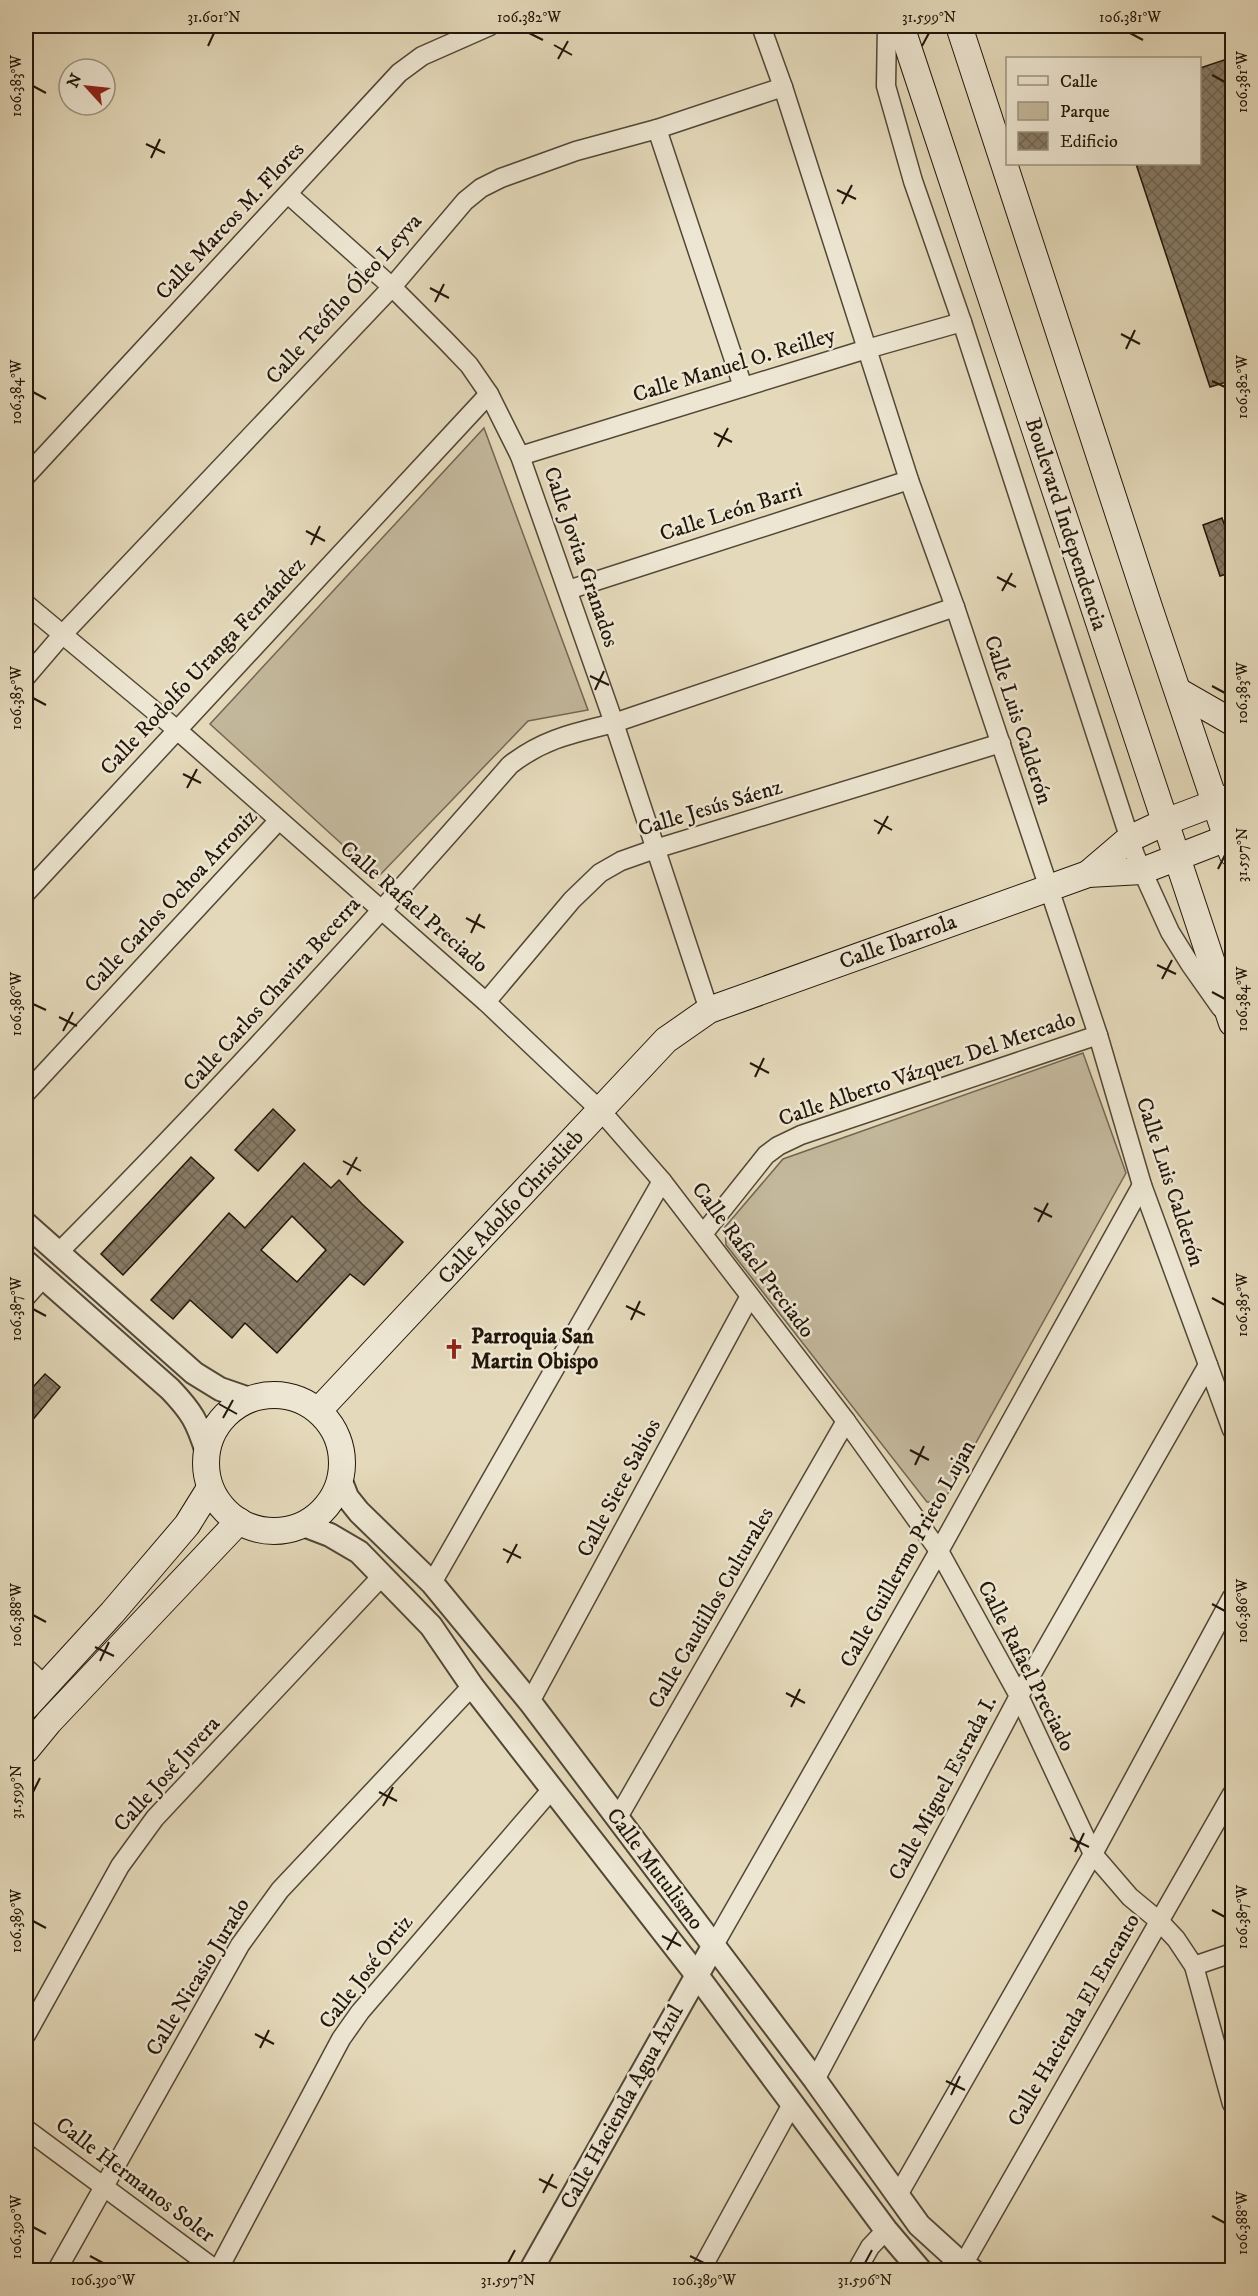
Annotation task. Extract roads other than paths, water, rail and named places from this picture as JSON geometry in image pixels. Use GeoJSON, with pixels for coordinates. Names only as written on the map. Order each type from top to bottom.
{"type":"FeatureCollection","features":[{"type":"Feature","properties":{"kind":"main road","name":"Boulevard Independencia"},"geometry":{"type":"LineString","coordinates":[[901,26],[1233,1023]]}},
{"type":"Feature","properties":{"kind":"main road"},"geometry":{"type":"LineString","coordinates":[[958,26],[1178,691],[1224,800],[1231,842]]}},
{"type":"Feature","properties":{"kind":"main road"},"geometry":{"type":"LineString","coordinates":[[1178,691],[1233,722]]}},
{"type":"Feature","properties":{"kind":"main road","name":"Calle Ibarrola"},"geometry":{"type":"LineString","coordinates":[[1088,874],[1129,839],[1165,822],[1224,800]]}},
{"type":"Feature","properties":{"kind":"main road","name":"Calle Ibarrola"},"geometry":{"type":"LineString","coordinates":[[709,1010],[1088,874],[1142,871],[1231,842]]}},
{"type":"Feature","properties":{"kind":"main road","name":"Calle Adolfo Christlieb"},"geometry":{"type":"LineString","coordinates":[[319,1410],[666,1040],[709,1010]]}},
{"type":"Feature","properties":{"kind":"main road"},"geometry":{"type":"LineString","coordinates":[[267,1395],[286,1395],[319,1410],[333,1427],[341,1447],[343,1468],[330,1503],[316,1517],[304,1525],[285,1531],[265,1531],[251,1528],[238,1521],[218,1505],[210,1488],[206,1470],[207,1452],[215,1430],[229,1411],[249,1399],[267,1395]]}},
{"type":"Feature","properties":{"kind":"main road"},"geometry":{"type":"LineString","coordinates":[[26,1707],[112,1613],[187,1525],[210,1488]]}},
{"type":"Feature","properties":{"kind":"main road"},"geometry":{"type":"LineString","coordinates":[[26,1750],[49,1722],[238,1521]]}},
{"type":"Feature","properties":{"kind":"main road"},"geometry":{"type":"LineString","coordinates":[[112,1613],[134,1634]]}},
{"type":"Feature","properties":{"kind":"street","name":"Calle Marcos M. Flores"},"geometry":{"type":"LineString","coordinates":[[26,476],[399,73],[422,56],[490,26]]}},
{"type":"Feature","properties":{"kind":"street","name":"Calle Luis Calderón"},"geometry":{"type":"LineString","coordinates":[[761,26],[783,87],[909,480],[956,607],[1098,1035],[1142,1185],[1233,1430]]}},
{"type":"Feature","properties":{"kind":"street"},"geometry":{"type":"LineString","coordinates":[[887,26],[886,86],[913,180],[962,322],[1129,839],[1170,932],[1233,1023]]}},
{"type":"Feature","properties":{"kind":"street","name":"Calle Teófilo Óleo Leyva"},"geometry":{"type":"LineString","coordinates":[[26,677],[62,635],[392,287],[465,201],[481,188],[501,178],[576,152],[657,129],[783,87]]}},
{"type":"Feature","properties":{"kind":"street"},"geometry":{"type":"LineString","coordinates":[[657,129],[743,387]]}},
{"type":"Feature","properties":{"kind":"street","name":"Calle Jovita Granados"},"geometry":{"type":"LineString","coordinates":[[288,194],[392,287],[469,365],[489,394],[520,456],[568,590],[709,1010]]}},
{"type":"Feature","properties":{"kind":"street","name":"Calle Manuel O. Reilley"},"geometry":{"type":"LineString","coordinates":[[520,456],[962,322]]}},
{"type":"Feature","properties":{"kind":"street","name":"Calle Rodolfo Uranga Fernández"},"geometry":{"type":"LineString","coordinates":[[26,893],[489,394]]}},
{"type":"Feature","properties":{"kind":"street","name":"Calle León Barri"},"geometry":{"type":"LineString","coordinates":[[568,590],[909,480]]}},
{"type":"Feature","properties":{"kind":"street","name":"Calle Rafael Preciado"},"geometry":{"type":"LineString","coordinates":[[26,604],[176,729],[486,1002],[601,1111],[662,1181],[846,1421],[939,1551],[1019,1696],[1093,1854],[1131,1897],[1176,1939],[1194,1966],[1232,2099]]}},
{"type":"Feature","properties":{"kind":"street"},"geometry":{"type":"LineString","coordinates":[[614,723],[956,607]]}},
{"type":"Feature","properties":{"kind":"street","name":"Calle Carlos Chavira Becerra"},"geometry":{"type":"LineString","coordinates":[[58,1253],[172,1138],[510,765],[525,753],[560,736],[614,723]]}},
{"type":"Feature","properties":{"kind":"street","name":"Calle Jesús Sáenz"},"geometry":{"type":"LineString","coordinates":[[486,1002],[572,900],[600,873],[621,861],[1001,743]]}},
{"type":"Feature","properties":{"kind":"street","name":"Calle Carlos Ochoa Arroniz"},"geometry":{"type":"LineString","coordinates":[[26,1093],[279,820]]}},
{"type":"Feature","properties":{"kind":"street","name":"Calle Alberto Vázquez Del Mercado"},"geometry":{"type":"LineString","coordinates":[[703,1234],[758,1164],[778,1146],[801,1135],[1098,1035]]}},
{"type":"Feature","properties":{"kind":"street"},"geometry":{"type":"LineString","coordinates":[[432,1583],[662,1181]]}},
{"type":"Feature","properties":{"kind":"street","name":"Calle Guillermo Prieto Lujan"},"geometry":{"type":"LineString","coordinates":[[714,1945],[939,1551],[1142,1185]]}},
{"type":"Feature","properties":{"kind":"street"},"geometry":{"type":"LineString","coordinates":[[26,1224],[194,1373],[220,1389],[249,1399]]}},
{"type":"Feature","properties":{"kind":"street"},"geometry":{"type":"LineString","coordinates":[[26,1262],[182,1401],[198,1422],[207,1452]]}},
{"type":"Feature","properties":{"kind":"street"},"geometry":{"type":"LineString","coordinates":[[26,1297],[43,1278]]}},
{"type":"Feature","properties":{"kind":"street","name":"Calle Siete Sabios"},"geometry":{"type":"LineString","coordinates":[[530,1702],[750,1296]]}},
{"type":"Feature","properties":{"kind":"street","name":"Calle Miguel Estrada I."},"geometry":{"type":"LineString","coordinates":[[815,2080],[1019,1696],[1209,1365]]}},
{"type":"Feature","properties":{"kind":"street","name":"Calle Caudillos Culturales"},"geometry":{"type":"LineString","coordinates":[[617,1819],[846,1421]]}},
{"type":"Feature","properties":{"kind":"street","name":"Calle Mutulismo"},"geometry":{"type":"LineString","coordinates":[[340,1479],[347,1497],[359,1512],[432,1583],[530,1702],[815,2080],[919,2225],[965,2269]]}},
{"type":"Feature","properties":{"kind":"street","name":"Calle Mutulismo"},"geometry":{"type":"LineString","coordinates":[[304,1525],[330,1535],[359,1552],[431,1626],[472,1686],[696,1974],[886,2230],[920,2271]]}},
{"type":"Feature","properties":{"kind":"street","name":"Calle José Juvera"},"geometry":{"type":"LineString","coordinates":[[26,2035],[120,1866],[136,1842],[155,1818],[383,1575]]}},
{"type":"Feature","properties":{"kind":"street"},"geometry":{"type":"LineString","coordinates":[[898,2195],[1093,1854],[1233,1597]]}},
{"type":"Feature","properties":{"kind":"street"},"geometry":{"type":"LineString","coordinates":[[26,1668],[46,1686]]}},
{"type":"Feature","properties":{"kind":"street","name":"Calle Nicasio Jurado"},"geometry":{"type":"LineString","coordinates":[[57,2271],[240,1945],[256,1921],[280,1890],[472,1686]]}},
{"type":"Feature","properties":{"kind":"street","name":"Calle José Ortiz"},"geometry":{"type":"LineString","coordinates":[[217,2271],[341,2039],[360,2012],[552,1789]]}},
{"type":"Feature","properties":{"kind":"street","name":"Calle Hacienda El Encanto"},"geometry":{"type":"LineString","coordinates":[[965,2269],[1159,1921],[1233,1794]]}},
{"type":"Feature","properties":{"kind":"street","name":"Calle Hacienda Agua Azul"},"geometry":{"type":"LineString","coordinates":[[531,2271],[714,1945]]}},
{"type":"Feature","properties":{"kind":"street"},"geometry":{"type":"LineString","coordinates":[[1194,1966],[1233,1953]]}},
{"type":"Feature","properties":{"kind":"street"},"geometry":{"type":"LineString","coordinates":[[701,2271],[792,2104]]}},
{"type":"Feature","properties":{"kind":"street","name":"Calle Hermanos Soler"},"geometry":{"type":"LineString","coordinates":[[26,2129],[217,2271]]}},
{"type":"Feature","properties":{"kind":"street"},"geometry":{"type":"LineString","coordinates":[[857,2271],[870,2247],[886,2230],[919,2225]]}},
{"type":"Feature","properties":{"kind":"place","name":"Parroquia San Martin Obispo"},"geometry":{"type":"Point","coordinates":[454,1349]}}]}
